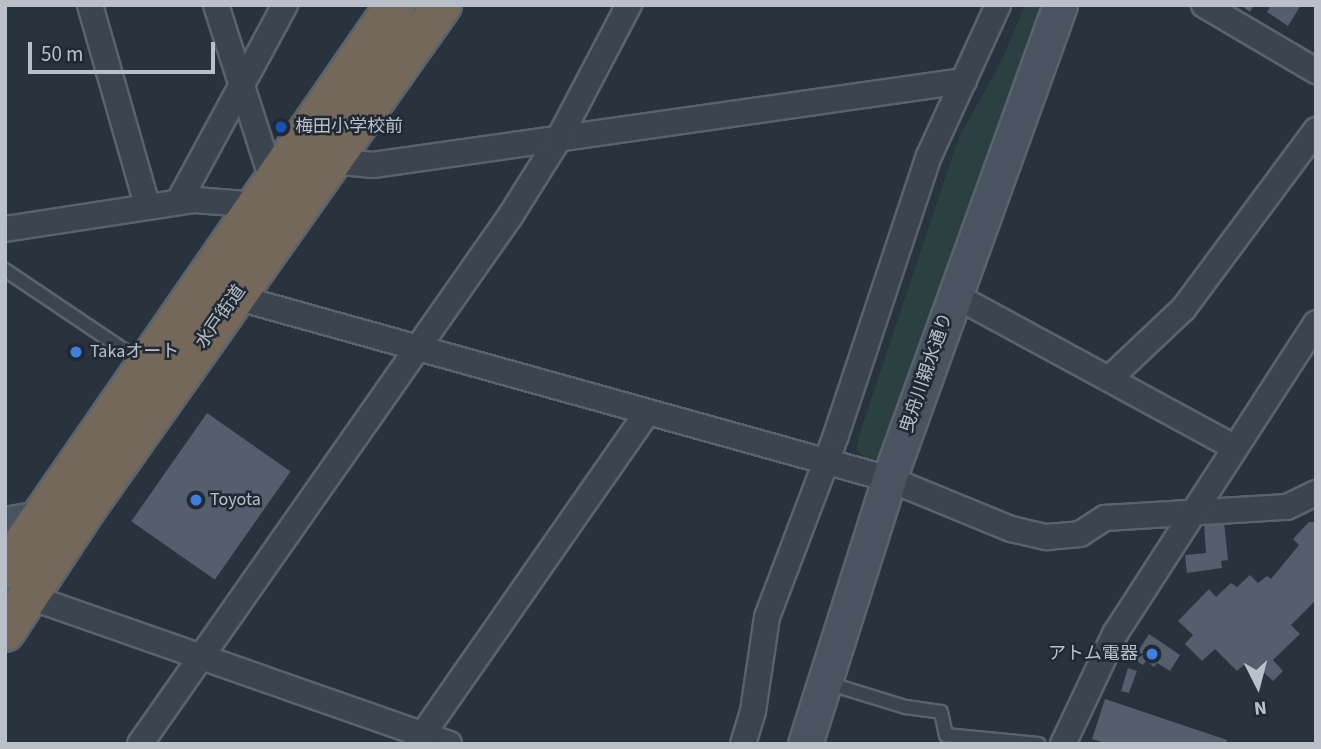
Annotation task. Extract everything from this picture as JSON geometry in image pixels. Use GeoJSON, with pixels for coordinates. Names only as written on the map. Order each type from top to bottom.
{"type":"FeatureCollection","features":[{"type":"Feature","properties":{"kind":"highway"},"geometry":{"type":"LineString","coordinates":[[361,51],[385,5]]}},
{"type":"Feature","properties":{"kind":"highway","name":"水戸街道"},"geometry":{"type":"LineString","coordinates":[[5,632],[24,555],[148,366],[395,5]]}},
{"type":"Feature","properties":{"kind":"highway","name":"水戸街道"},"geometry":{"type":"LineString","coordinates":[[24,555],[86,509],[442,5]]}},
{"type":"Feature","properties":{"kind":"highway"},"geometry":{"type":"LineString","coordinates":[[396,70],[457,5]]}},
{"type":"Feature","properties":{"kind":"highway"},"geometry":{"type":"LineString","coordinates":[[24,555],[86,509]]}},
{"type":"Feature","properties":{"kind":"street"},"geometry":{"type":"LineString","coordinates":[[89,5],[147,205]]}},
{"type":"Feature","properties":{"kind":"street"},"geometry":{"type":"LineString","coordinates":[[5,229],[147,205],[265,194],[241,90],[216,5]]}},
{"type":"Feature","properties":{"kind":"street"},"geometry":{"type":"LineString","coordinates":[[179,201],[285,5]]}},
{"type":"Feature","properties":{"kind":"street"},"geometry":{"type":"LineString","coordinates":[[140,744],[419,347],[558,140],[629,5]]}},
{"type":"Feature","properties":{"kind":"street"},"geometry":{"type":"LineString","coordinates":[[743,744],[753,710],[768,617],[825,465],[929,156],[998,5]]}},
{"type":"Feature","properties":{"kind":"street","name":"曳舟川親水通り"},"geometry":{"type":"LineString","coordinates":[[805,744],[889,479],[1060,5]]}},
{"type":"Feature","properties":{"kind":"street"},"geometry":{"type":"LineString","coordinates":[[1204,5],[1316,71]]}},
{"type":"Feature","properties":{"kind":"street"},"geometry":{"type":"LineString","coordinates":[[331,161],[360,166],[964,81]]}},
{"type":"Feature","properties":{"kind":"street"},"geometry":{"type":"LineString","coordinates":[[1110,378],[1184,308],[1316,130]]}},
{"type":"Feature","properties":{"kind":"street"},"geometry":{"type":"LineString","coordinates":[[954,295],[1234,447]]}},
{"type":"Feature","properties":{"kind":"street"},"geometry":{"type":"LineString","coordinates":[[235,297],[419,347],[825,465],[889,479],[1011,529],[1047,537],[1080,534],[1105,519],[1287,507],[1316,493]]}},
{"type":"Feature","properties":{"kind":"street"},"geometry":{"type":"LineString","coordinates":[[1063,744],[1115,634],[1316,323]]}},
{"type":"Feature","properties":{"kind":"street"},"geometry":{"type":"LineString","coordinates":[[419,739],[646,414]]}},
{"type":"Feature","properties":{"kind":"street"},"geometry":{"type":"LineString","coordinates":[[24,555],[202,656],[419,739],[449,744]]}},
{"type":"Feature","properties":{"kind":"lane"},"geometry":{"type":"LineString","coordinates":[[5,270],[148,366]]}},
{"type":"Feature","properties":{"kind":"lane"},"geometry":{"type":"LineString","coordinates":[[824,681],[906,707],[941,712],[946,735],[1039,744]]}},
{"type":"Feature","properties":{"kind":"green space"},"geometry":{"type":"Polygon","coordinates":[[[1025,5],[1042,5],[886,440],[878,458],[866,461],[856,449],[860,433],[959,137],[1003,58],[1025,5]]]}},
{"type":"Feature","properties":{"kind":"building"},"geometry":{"type":"Polygon","coordinates":[[[1240,5],[1254,5],[1250,12],[1240,5]]]}},
{"type":"Feature","properties":{"kind":"building"},"geometry":{"type":"Polygon","coordinates":[[[1271,5],[1301,5],[1288,26],[1267,12],[1271,5]]]}},
{"type":"Feature","properties":{"kind":"building"},"geometry":{"type":"Polygon","coordinates":[[[207,413],[291,472],[215,580],[131,521],[207,413]]]}},
{"type":"Feature","properties":{"kind":"building"},"geometry":{"type":"Polygon","coordinates":[[[1224,522],[1228,560],[1221,561],[1222,568],[1187,573],[1185,555],[1206,553],[1204,524],[1224,522]]]}},
{"type":"Feature","properties":{"kind":"building"},"geometry":{"type":"Polygon","coordinates":[[[1309,522],[1316,522],[1316,600],[1291,625],[1300,634],[1273,660],[1283,671],[1273,681],[1260,669],[1253,675],[1244,665],[1237,671],[1215,649],[1202,661],[1185,644],[1193,635],[1178,621],[1209,589],[1216,597],[1231,583],[1237,587],[1250,575],[1258,583],[1267,576],[1271,579],[1299,545],[1293,539],[1309,522]]]}},
{"type":"Feature","properties":{"kind":"building"},"geometry":{"type":"Polygon","coordinates":[[[1149,634],[1180,655],[1170,671],[1157,663],[1154,667],[1146,661],[1143,665],[1133,659],[1149,634]]]}},
{"type":"Feature","properties":{"kind":"building"},"geometry":{"type":"Polygon","coordinates":[[[1128,668],[1137,671],[1129,693],[1121,691],[1128,668]]]}},
{"type":"Feature","properties":{"kind":"building"},"geometry":{"type":"Polygon","coordinates":[[[1105,699],[1227,740],[1226,744],[1107,744],[1092,739],[1105,699]]]}},
{"type":"Feature","properties":{"kind":"place","name":"梅田小学校前"},"geometry":{"type":"Point","coordinates":[281,127]}},
{"type":"Feature","properties":{"kind":"place","name":"Takaオート"},"geometry":{"type":"Point","coordinates":[76,352]}},
{"type":"Feature","properties":{"kind":"place","name":"Toyota"},"geometry":{"type":"Point","coordinates":[196,500]}},
{"type":"Feature","properties":{"kind":"place","name":"アトム電器"},"geometry":{"type":"Point","coordinates":[1152,654]}}]}
